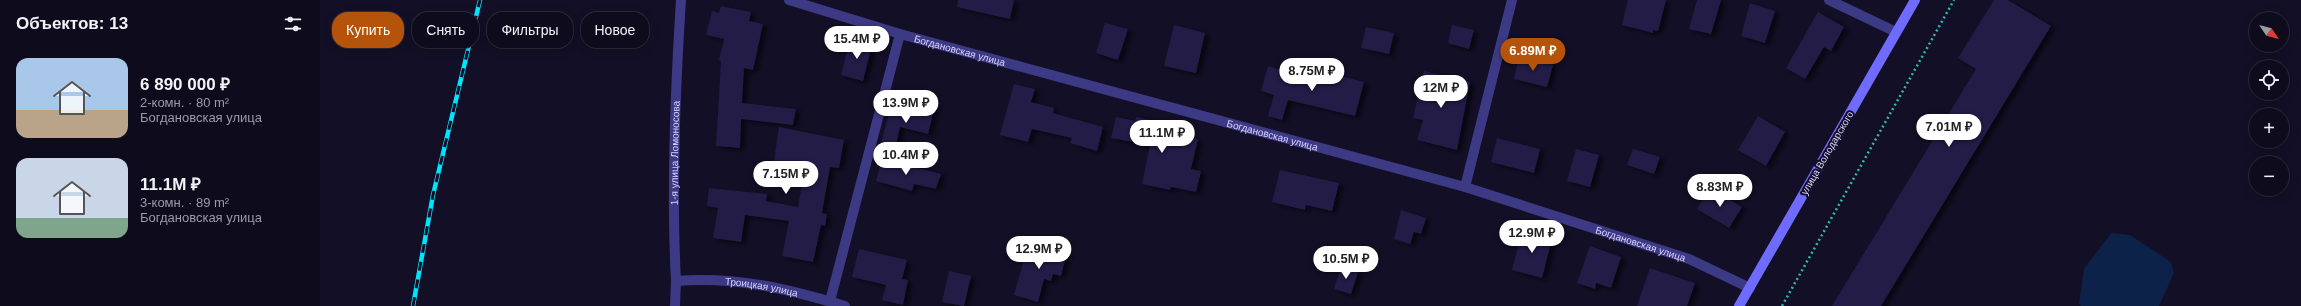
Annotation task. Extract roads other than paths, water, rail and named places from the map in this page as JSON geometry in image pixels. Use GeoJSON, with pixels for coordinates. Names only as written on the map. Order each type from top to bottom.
{"type":"FeatureCollection","features":[{"type":"Feature","properties":{"kind":"main road","name":"улица Володарского"},"geometry":{"type":"LineString","coordinates":[[1738,306],[1750,288],[1914,0]]}},
{"type":"Feature","properties":{"kind":"street","name":"1-я улица Ломоносова"},"geometry":{"type":"LineString","coordinates":[[675,306],[676,281],[674,244],[676,73],[681,0]]}},
{"type":"Feature","properties":{"kind":"street","name":"Богдановская улица"},"geometry":{"type":"LineString","coordinates":[[789,0],[900,34],[1465,187],[1689,259],[1750,288]]}},
{"type":"Feature","properties":{"kind":"street"},"geometry":{"type":"LineString","coordinates":[[1465,187],[1512,0]]}},
{"type":"Feature","properties":{"kind":"street"},"geometry":{"type":"LineString","coordinates":[[1829,0],[1896,32]]}},
{"type":"Feature","properties":{"kind":"street"},"geometry":{"type":"LineString","coordinates":[[830,301],[900,34]]}},
{"type":"Feature","properties":{"kind":"street","name":"Троицкая улица"},"geometry":{"type":"LineString","coordinates":[[676,281],[706,278],[737,280],[830,301],[845,306]]}},
{"type":"Feature","properties":{"kind":"water"},"geometry":{"type":"Polygon","coordinates":[[[2111,233],[2130,235],[2171,262],[2174,273],[2159,306],[2081,306],[2079,304],[2084,269],[2111,233]]]}},
{"type":"Feature","properties":{"kind":"railway"},"geometry":{"type":"LineString","coordinates":[[413,306],[433,195],[480,0]]}}]}
